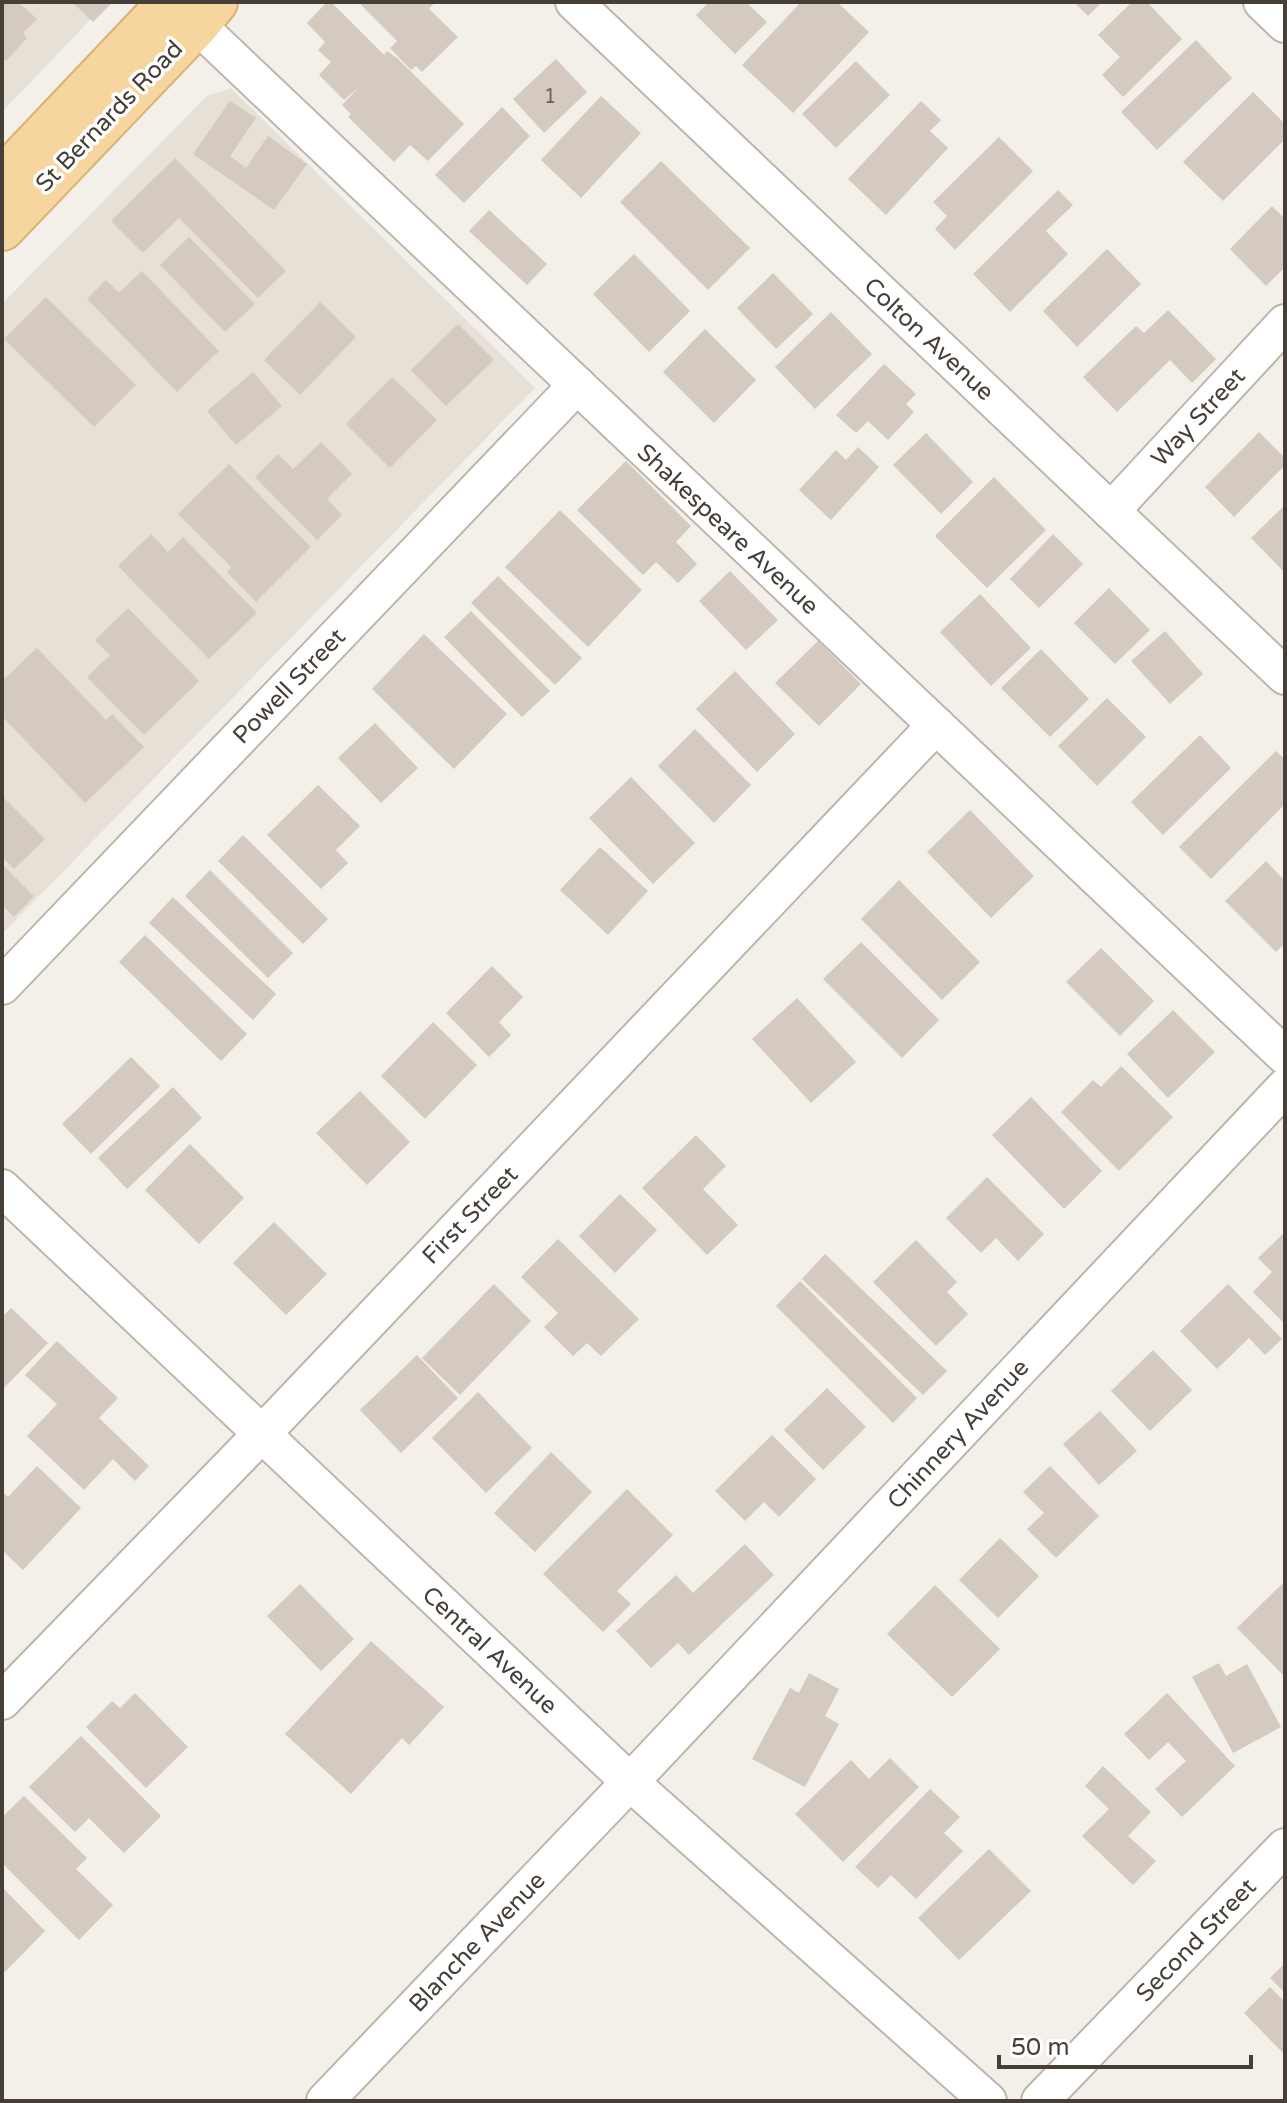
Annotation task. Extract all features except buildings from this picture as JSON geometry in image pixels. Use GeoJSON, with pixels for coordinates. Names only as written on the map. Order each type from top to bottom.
{"type":"FeatureCollection","features":[{"type":"Feature","properties":{"kind":"main road","name":"St Bernards Road"},"geometry":{"type":"LineString","coordinates":[[2,228],[14,174],[189,8]]}},
{"type":"Feature","properties":{"kind":"street","name":"Colton Avenue"},"geometry":{"type":"LineString","coordinates":[[574,2],[1285,676]]}},
{"type":"Feature","properties":{"kind":"street"},"geometry":{"type":"LineString","coordinates":[[1262,2],[1285,24]]}},
{"type":"Feature","properties":{"kind":"street","name":"Shakespeare Avenue"},"geometry":{"type":"LineString","coordinates":[[189,8],[577,385],[1285,1056]]}},
{"type":"Feature","properties":{"kind":"street","name":"Way Street"},"geometry":{"type":"LineString","coordinates":[[1111,511],[1285,323]]}},
{"type":"Feature","properties":{"kind":"street","name":"Powell Street"},"geometry":{"type":"LineString","coordinates":[[2,986],[577,385]]}},
{"type":"Feature","properties":{"kind":"street","name":"First Street"},"geometry":{"type":"LineString","coordinates":[[2,1701],[261,1434],[936,725]]}},
{"type":"Feature","properties":{"kind":"street","name":"Chinnery Avenue"},"geometry":{"type":"LineString","coordinates":[[630,1782],[1285,1087]]}},
{"type":"Feature","properties":{"kind":"street","name":"Central Avenue"},"geometry":{"type":"LineString","coordinates":[[2,1188],[630,1782],[991,2101]]}},
{"type":"Feature","properties":{"kind":"street","name":"Blanche Avenue"},"geometry":{"type":"LineString","coordinates":[[325,2101],[630,1782]]}},
{"type":"Feature","properties":{"kind":"street","name":"Second Street"},"geometry":{"type":"LineString","coordinates":[[1037,2101],[1285,1847]]}},
{"type":"Feature","properties":{"kind":"street"},"geometry":{"type":"LineString","coordinates":[[991,2101],[1014,2094],[1037,2101]]}},
{"type":"Feature","properties":{"kind":"shaded area"},"geometry":{"type":"Polygon","coordinates":[[[2,2],[107,2],[2,112],[2,2]]]}},
{"type":"Feature","properties":{"kind":"shaded area"},"geometry":{"type":"Polygon","coordinates":[[[231,88],[535,388],[2,934],[2,304],[207,96],[231,88]]]}}]}
